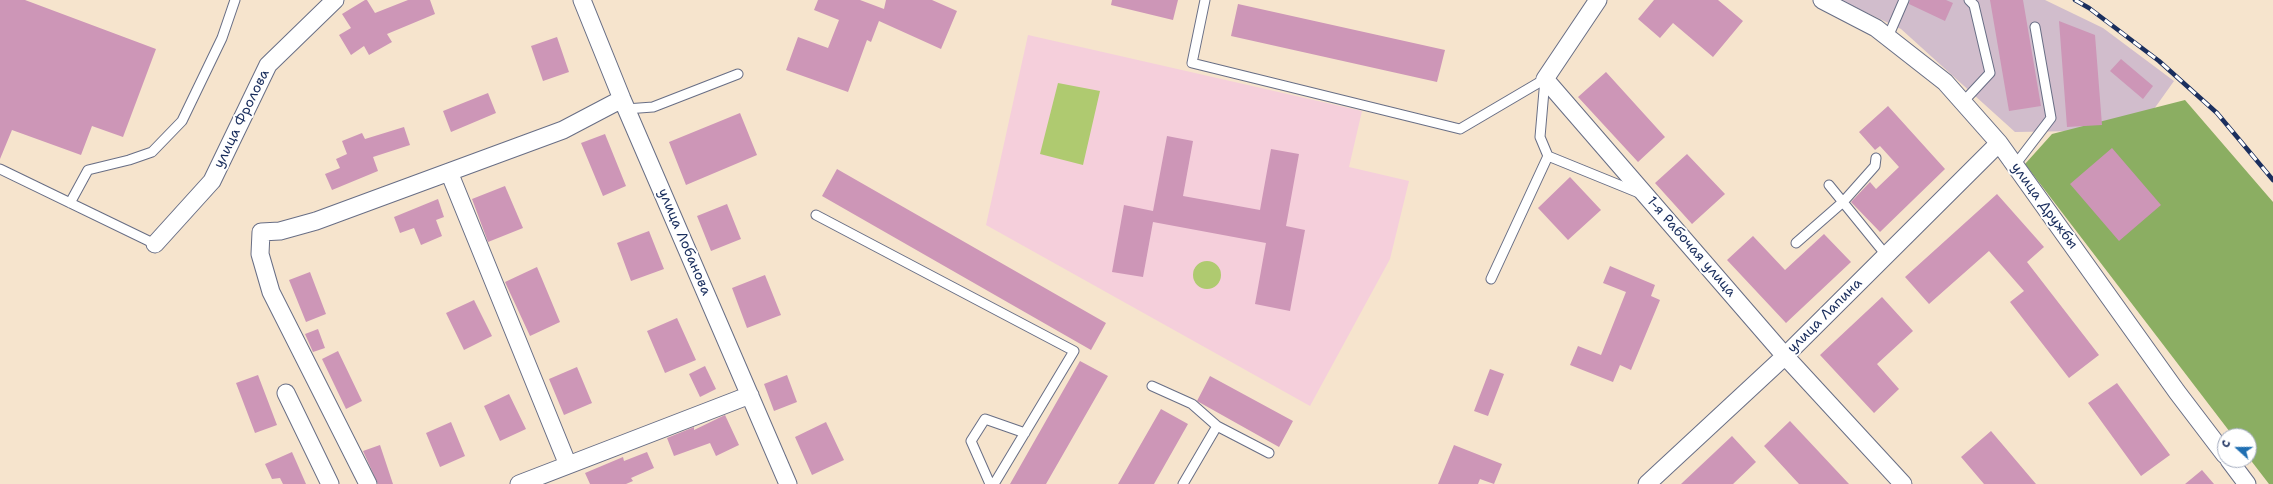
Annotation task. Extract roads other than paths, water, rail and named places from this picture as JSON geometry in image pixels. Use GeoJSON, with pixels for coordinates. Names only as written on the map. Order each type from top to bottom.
{"type":"FeatureCollection","features":[{"type":"Feature","properties":{"kind":"street","name":"улица Фролова"},"geometry":{"type":"LineString","coordinates":[[155,244],[212,181],[268,65],[335,0]]}},
{"type":"Feature","properties":{"kind":"street","name":"улица Лобанова"},"geometry":{"type":"LineString","coordinates":[[582,0],[624,104],[788,484]]}},
{"type":"Feature","properties":{"kind":"street"},"geometry":{"type":"LineString","coordinates":[[1545,79],[1598,0]]}},
{"type":"Feature","properties":{"kind":"street","name":"улица Дружбы"},"geometry":{"type":"LineString","coordinates":[[1822,0],[1876,28],[1945,82],[1963,102],[1999,143],[2177,392],[2217,444]]}},
{"type":"Feature","properties":{"kind":"street","name":"1-я Рабочая улица"},"geometry":{"type":"LineString","coordinates":[[1545,79],[1648,196],[1785,356],[1903,484]]}},
{"type":"Feature","properties":{"kind":"street"},"geometry":{"type":"LineString","coordinates":[[368,484],[271,292],[260,254],[261,232],[280,231],[316,221],[563,130],[624,104]]}},
{"type":"Feature","properties":{"kind":"street","name":"улица Лапина"},"geometry":{"type":"LineString","coordinates":[[1647,484],[1785,356],[1999,143]]}},
{"type":"Feature","properties":{"kind":"street"},"geometry":{"type":"LineString","coordinates":[[449,172],[568,465]]}},
{"type":"Feature","properties":{"kind":"street"},"geometry":{"type":"LineString","coordinates":[[286,393],[330,484]]}},
{"type":"Feature","properties":{"kind":"street"},"geometry":{"type":"LineString","coordinates":[[519,484],[750,395]]}},
{"type":"Feature","properties":{"kind":"street"},"geometry":{"type":"LineString","coordinates":[[2235,468],[2247,484]]}},
{"type":"Feature","properties":{"kind":"lane"},"geometry":{"type":"LineString","coordinates":[[70,203],[88,170],[129,160],[152,152],[182,121],[222,38],[235,0]]}},
{"type":"Feature","properties":{"kind":"lane"},"geometry":{"type":"LineString","coordinates":[[1205,0],[1192,63],[1460,129],[1545,79]]}},
{"type":"Feature","properties":{"kind":"lane"},"geometry":{"type":"LineString","coordinates":[[1888,37],[1904,0]]}},
{"type":"Feature","properties":{"kind":"lane"},"geometry":{"type":"LineString","coordinates":[[1963,102],[1990,73],[1974,5],[1969,0]]}},
{"type":"Feature","properties":{"kind":"lane"},"geometry":{"type":"LineString","coordinates":[[2015,165],[2051,118],[2035,27]]}},
{"type":"Feature","properties":{"kind":"lane"},"geometry":{"type":"LineString","coordinates":[[624,104],[652,107],[738,74]]}},
{"type":"Feature","properties":{"kind":"lane"},"geometry":{"type":"LineString","coordinates":[[1545,79],[1540,136],[1548,156],[1648,196]]}},
{"type":"Feature","properties":{"kind":"lane"},"geometry":{"type":"LineString","coordinates":[[1491,279],[1548,156]]}},
{"type":"Feature","properties":{"kind":"lane"},"geometry":{"type":"LineString","coordinates":[[1796,243],[1842,202],[1875,166],[1876,158]]}},
{"type":"Feature","properties":{"kind":"lane"},"geometry":{"type":"LineString","coordinates":[[0,169],[155,244]]}},
{"type":"Feature","properties":{"kind":"lane"},"geometry":{"type":"LineString","coordinates":[[1829,185],[1886,255]]}},
{"type":"Feature","properties":{"kind":"lane"},"geometry":{"type":"LineString","coordinates":[[816,215],[1074,351],[994,484]]}},
{"type":"Feature","properties":{"kind":"lane"},"geometry":{"type":"LineString","coordinates":[[1152,386],[1192,404],[1217,426],[1269,453]]}},
{"type":"Feature","properties":{"kind":"lane"},"geometry":{"type":"LineString","coordinates":[[990,484],[971,441],[985,419],[1025,433]]}},
{"type":"Feature","properties":{"kind":"lane"},"geometry":{"type":"LineString","coordinates":[[1183,484],[1217,426]]}},
{"type":"Feature","properties":{"kind":"railway"},"geometry":{"type":"LineString","coordinates":[[2075,0],[2089,8],[2159,61],[2217,113],[2273,180]]}}]}
